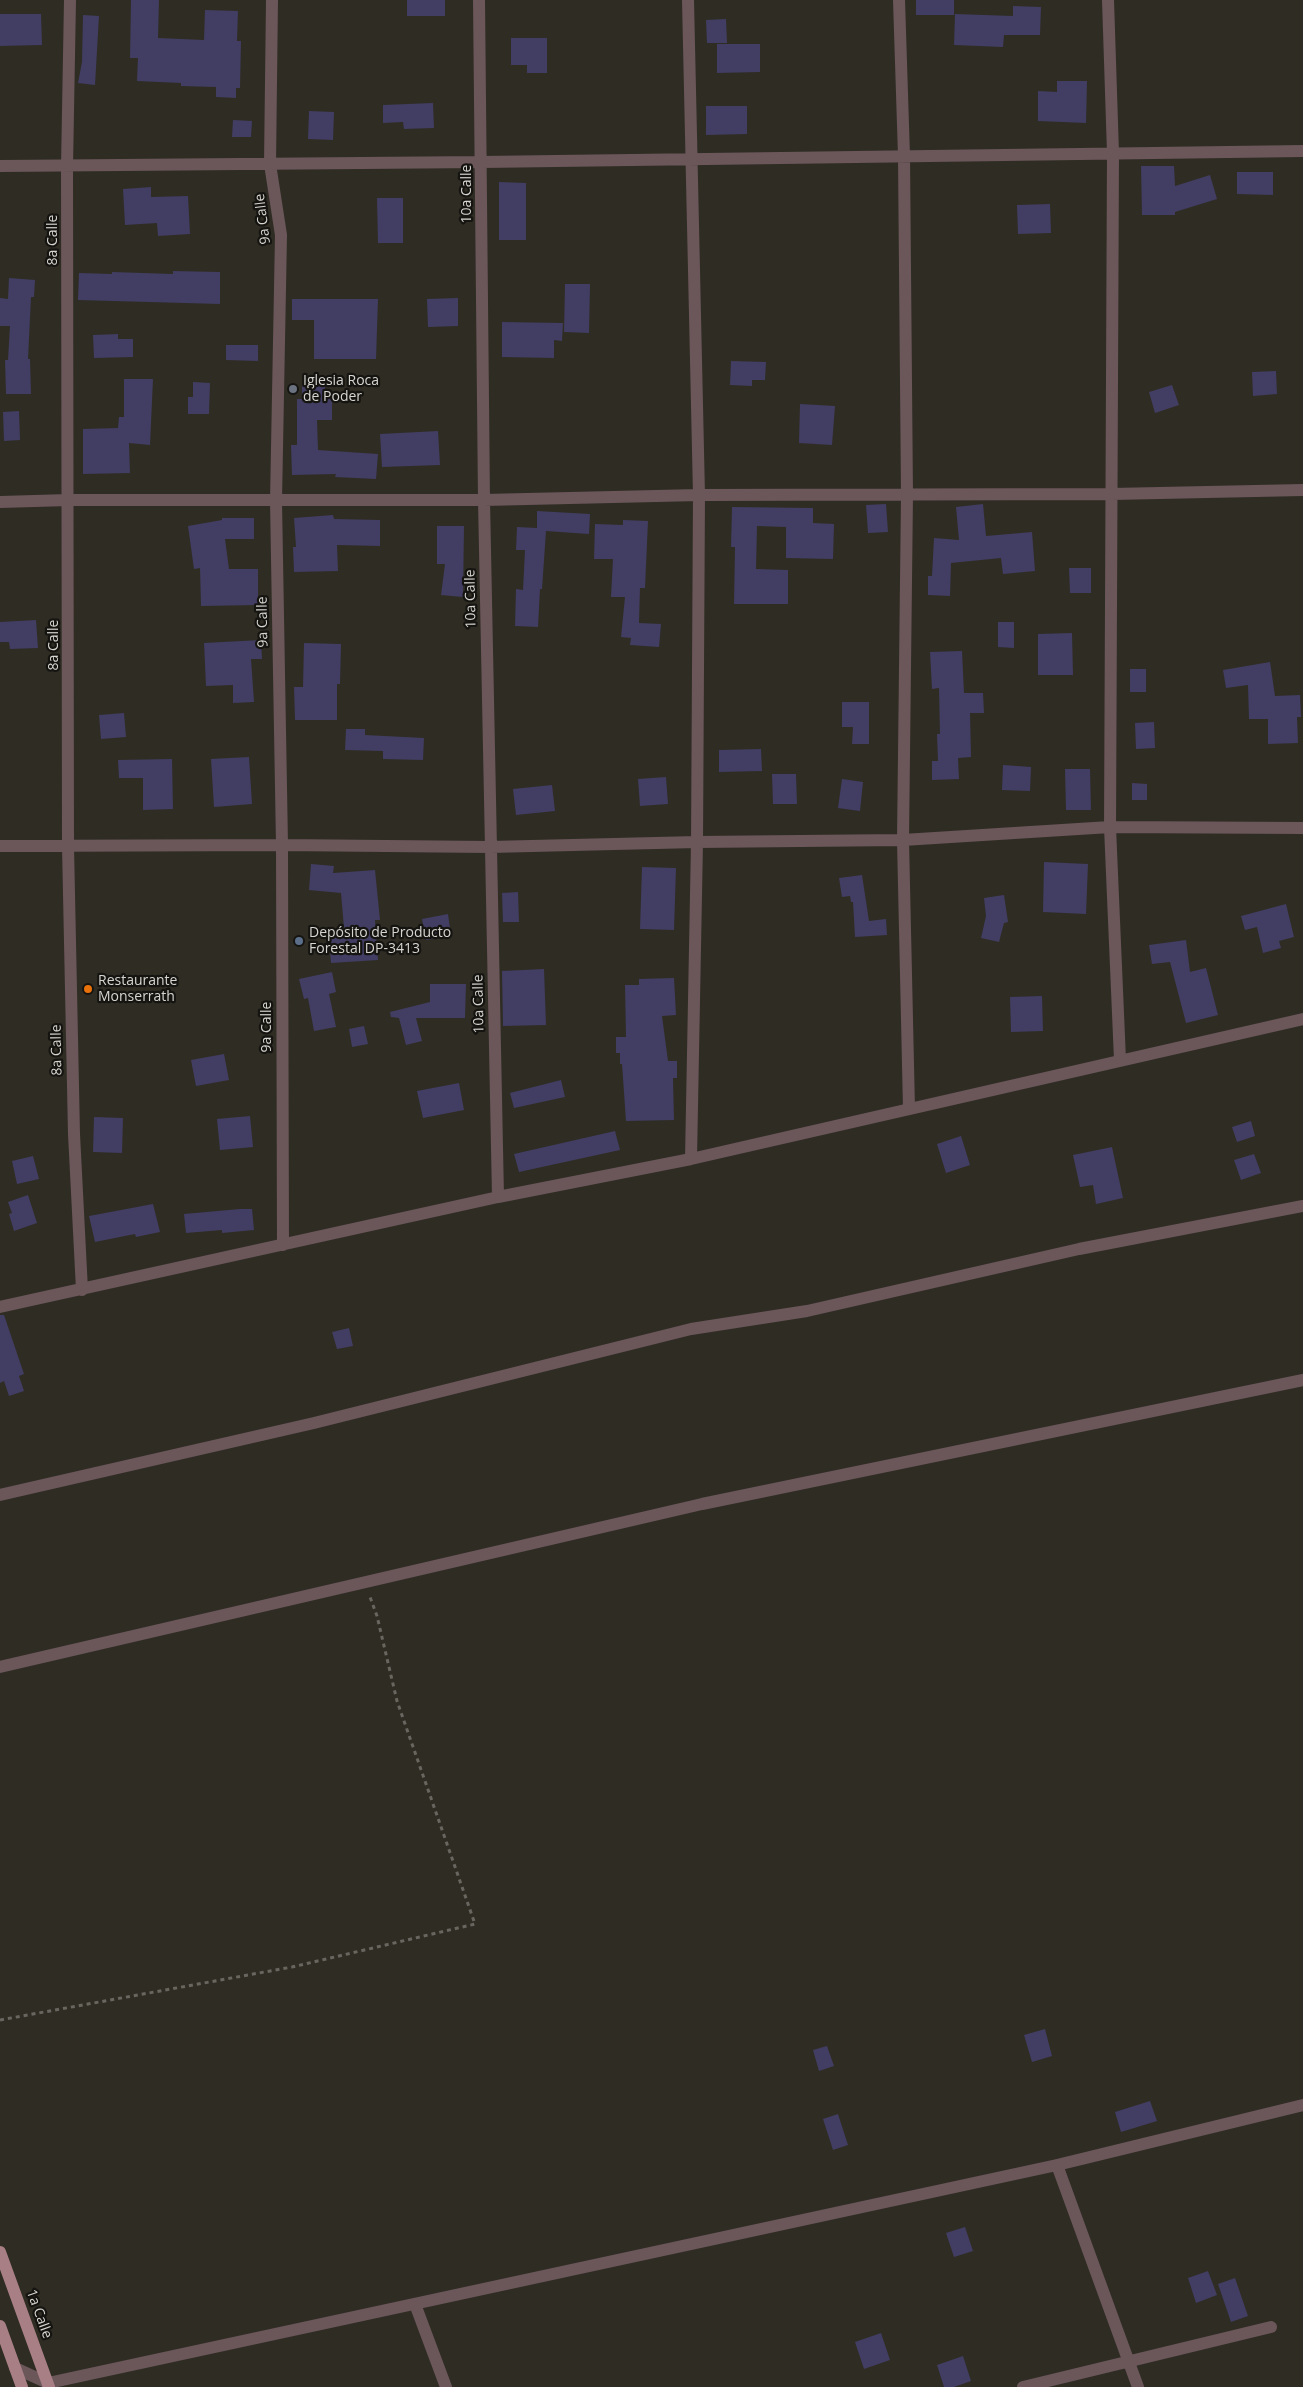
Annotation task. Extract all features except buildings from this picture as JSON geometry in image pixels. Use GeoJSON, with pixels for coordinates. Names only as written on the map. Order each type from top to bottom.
{"type":"FeatureCollection","features":[{"type":"Feature","properties":{"kind":"main road","name":"1a Calle"},"geometry":{"type":"LineString","coordinates":[[0,2252],[48,2385]]}},
{"type":"Feature","properties":{"kind":"main road"},"geometry":{"type":"LineString","coordinates":[[0,2326],[22,2387]]}},
{"type":"Feature","properties":{"kind":"street","name":"8a Calle"},"geometry":{"type":"LineString","coordinates":[[70,0],[67,167],[69,500],[68,846],[74,1134],[82,1290]]}},
{"type":"Feature","properties":{"kind":"street","name":"9a Calle"},"geometry":{"type":"LineString","coordinates":[[272,0],[270,164],[281,235],[276,501],[282,845],[283,1245]]}},
{"type":"Feature","properties":{"kind":"street","name":"10a Calle"},"geometry":{"type":"LineString","coordinates":[[479,0],[484,500],[498,1197]]}},
{"type":"Feature","properties":{"kind":"street"},"geometry":{"type":"LineString","coordinates":[[688,0],[699,495],[697,842],[691,1159]]}},
{"type":"Feature","properties":{"kind":"street"},"geometry":{"type":"LineString","coordinates":[[898,0],[904,156],[907,494],[903,840],[909,1109]]}},
{"type":"Feature","properties":{"kind":"street"},"geometry":{"type":"LineString","coordinates":[[1108,0],[1113,153],[1110,827],[1120,1060]]}},
{"type":"Feature","properties":{"kind":"street"},"geometry":{"type":"LineString","coordinates":[[0,166],[67,167],[1303,151]]}},
{"type":"Feature","properties":{"kind":"street"},"geometry":{"type":"LineString","coordinates":[[0,502],[69,500],[484,500],[699,495],[1112,494],[1303,490]]}},
{"type":"Feature","properties":{"kind":"street"},"geometry":{"type":"LineString","coordinates":[[0,846],[282,845],[490,847],[903,840],[1110,827],[1303,828]]}},
{"type":"Feature","properties":{"kind":"street"},"geometry":{"type":"LineString","coordinates":[[0,1307],[498,1197],[691,1159],[1303,1019]]}},
{"type":"Feature","properties":{"kind":"street"},"geometry":{"type":"LineString","coordinates":[[0,1495],[314,1423],[691,1329],[807,1311],[1079,1249],[1303,1206]]}},
{"type":"Feature","properties":{"kind":"street"},"geometry":{"type":"LineString","coordinates":[[0,1668],[702,1504],[1303,1380]]}},
{"type":"Feature","properties":{"kind":"street"},"geometry":{"type":"LineString","coordinates":[[15,2368],[48,2385],[1058,2165],[1303,2105]]}},
{"type":"Feature","properties":{"kind":"street"},"geometry":{"type":"LineString","coordinates":[[1058,2165],[1138,2387]]}},
{"type":"Feature","properties":{"kind":"street"},"geometry":{"type":"LineString","coordinates":[[415,2304],[446,2387]]}},
{"type":"Feature","properties":{"kind":"street"},"geometry":{"type":"LineString","coordinates":[[1023,2387],[1270,2327]]}},
{"type":"Feature","properties":{"kind":"path"},"geometry":{"type":"LineString","coordinates":[[0,2020],[292,1967],[475,1924],[397,1701],[377,1616],[364,1582]]}},
{"type":"Feature","properties":{"kind":"place","name":"Iglesia Roca de Poder"},"geometry":{"type":"Point","coordinates":[293,389]}},
{"type":"Feature","properties":{"kind":"place","name":"Depósito de Producto Forestal DP-3413"},"geometry":{"type":"Point","coordinates":[299,941]}},
{"type":"Feature","properties":{"kind":"place","name":"Restaurante Monserrath"},"geometry":{"type":"Point","coordinates":[88,989]}}]}
